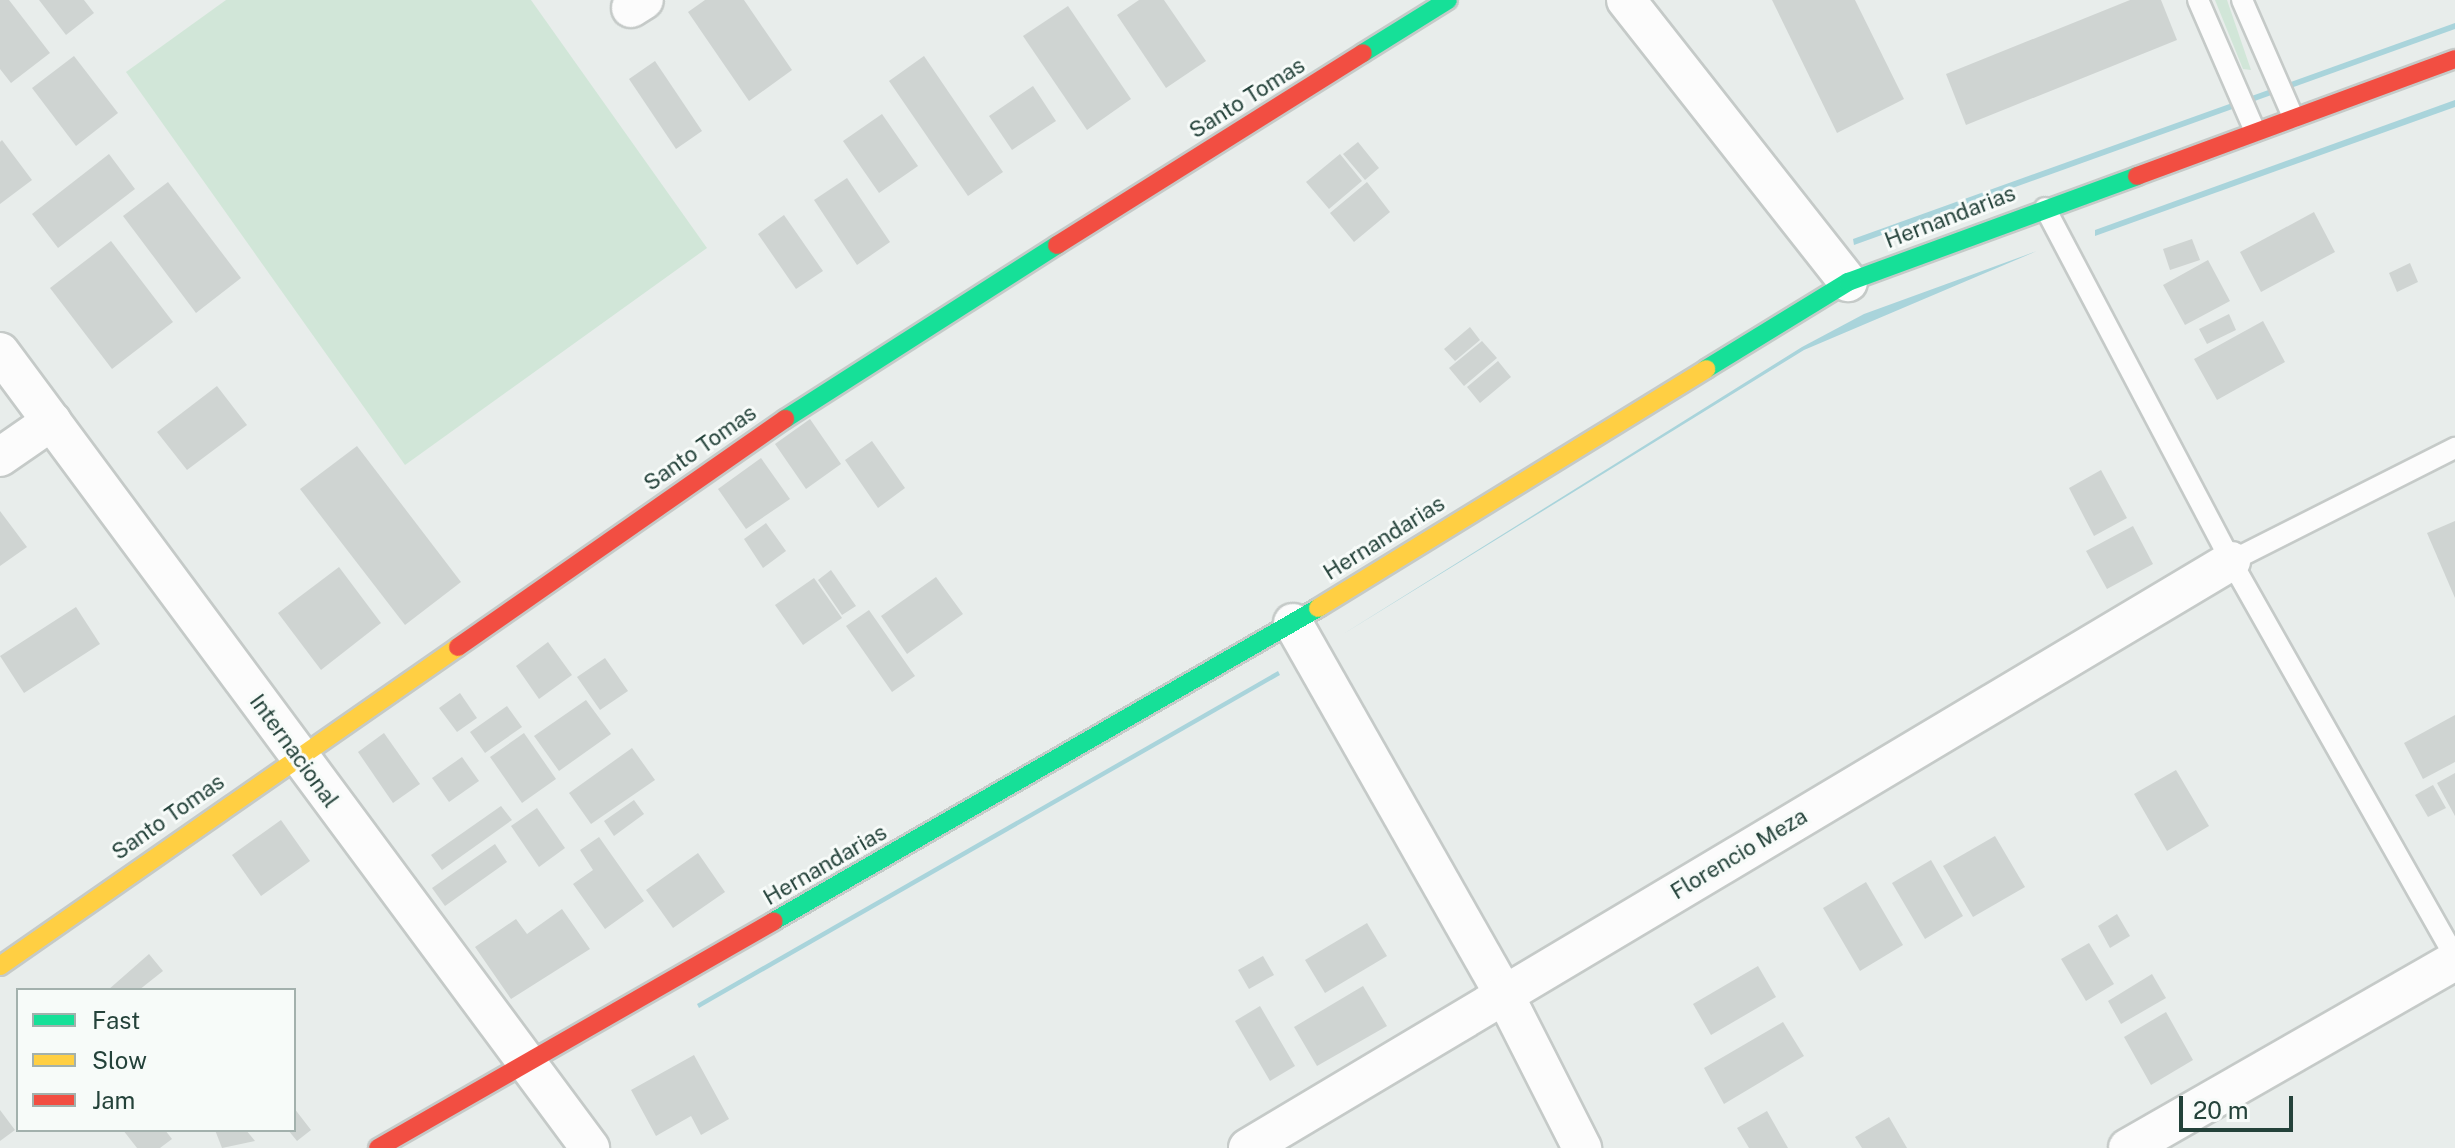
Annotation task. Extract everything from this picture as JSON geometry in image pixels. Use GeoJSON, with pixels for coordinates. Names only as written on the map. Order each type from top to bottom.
{"type":"FeatureCollection","features":[{"type":"Feature","properties":{"kind":"street","name":"Santo Tomas"},"geometry":{"type":"LineString","coordinates":[[0,966],[297,755],[843,379],[1448,0]]}},
{"type":"Feature","properties":{"kind":"street"},"geometry":{"type":"LineString","coordinates":[[1626,0],[1848,282]]}},
{"type":"Feature","properties":{"kind":"street","name":"Hernandarias"},"geometry":{"type":"LineString","coordinates":[[378,1148],[1293,623],[1848,282],[2045,206],[2455,59]]}},
{"type":"Feature","properties":{"kind":"street","name":"Internacional"},"geometry":{"type":"LineString","coordinates":[[0,352],[297,755],[529,1061],[590,1148]]}},
{"type":"Feature","properties":{"kind":"street"},"geometry":{"type":"LineString","coordinates":[[0,457],[52,421]]}},
{"type":"Feature","properties":{"kind":"street","name":"Florencio Meza"},"geometry":{"type":"LineString","coordinates":[[1248,1148],[2231,561]]}},
{"type":"Feature","properties":{"kind":"street"},"geometry":{"type":"LineString","coordinates":[[1293,623],[1504,994],[1582,1148]]}},
{"type":"Feature","properties":{"kind":"street"},"geometry":{"type":"LineString","coordinates":[[2128,1148],[2453,951]]}},
{"type":"Feature","properties":{"kind":"lane"},"geometry":{"type":"LineString","coordinates":[[2198,0],[2255,131]]}},
{"type":"Feature","properties":{"kind":"lane"},"geometry":{"type":"LineString","coordinates":[[2242,0],[2293,117]]}},
{"type":"Feature","properties":{"kind":"lane"},"geometry":{"type":"LineString","coordinates":[[2045,206],[2231,561],[2453,951]]}},
{"type":"Feature","properties":{"kind":"lane"},"geometry":{"type":"LineString","coordinates":[[2231,561],[2455,448]]}},
{"type":"Feature","properties":{"kind":"green space"},"geometry":{"type":"Polygon","coordinates":[[[226,0],[531,0],[707,248],[405,465],[126,72],[226,0]]]}},
{"type":"Feature","properties":{"kind":"green space"},"geometry":{"type":"Polygon","coordinates":[[[2215,0],[2227,0],[2251,70],[2243,69],[2215,0]]]}},
{"type":"Feature","properties":{"kind":"water"},"geometry":{"type":"Polygon","coordinates":[[[2455,23],[2455,29],[1854,245],[1853,239],[2455,23]]]}},
{"type":"Feature","properties":{"kind":"water"},"geometry":{"type":"Polygon","coordinates":[[[2455,100],[2455,107],[2095,236],[2095,230],[2455,100]]]}},
{"type":"Feature","properties":{"kind":"water"},"geometry":{"type":"Polygon","coordinates":[[[2037,251],[1804,350],[1340,636],[1802,347],[1864,314],[2037,251]]]}},
{"type":"Feature","properties":{"kind":"water"},"geometry":{"type":"Polygon","coordinates":[[[1278,671],[1280,675],[699,1008],[697,1004],[1278,671]]]}},
{"type":"Feature","properties":{"kind":"building"},"geometry":{"type":"Polygon","coordinates":[[[0,0],[9,0],[50,53],[11,83],[0,69],[0,0]]]}},
{"type":"Feature","properties":{"kind":"building"},"geometry":{"type":"Polygon","coordinates":[[[39,0],[84,0],[94,13],[66,35],[39,0]]]}},
{"type":"Feature","properties":{"kind":"building"},"geometry":{"type":"Polygon","coordinates":[[[705,0],[744,0],[792,70],[749,101],[688,12],[705,0]]]}},
{"type":"Feature","properties":{"kind":"building"},"geometry":{"type":"Polygon","coordinates":[[[1139,0],[1164,0],[1206,61],[1166,88],[1117,15],[1139,0]]]}},
{"type":"Feature","properties":{"kind":"building"},"geometry":{"type":"Polygon","coordinates":[[[1772,0],[1855,0],[1904,99],[1837,133],[1772,0]]]}},
{"type":"Feature","properties":{"kind":"building"},"geometry":{"type":"Polygon","coordinates":[[[2130,0],[2161,0],[2177,40],[1966,125],[1946,74],[2130,0]]]}},
{"type":"Feature","properties":{"kind":"building"},"geometry":{"type":"Polygon","coordinates":[[[1068,6],[1131,99],[1087,130],[1023,36],[1068,6]]]}},
{"type":"Feature","properties":{"kind":"building"},"geometry":{"type":"Polygon","coordinates":[[[74,56],[118,113],[76,146],[32,88],[74,56]]]}},
{"type":"Feature","properties":{"kind":"building"},"geometry":{"type":"Polygon","coordinates":[[[924,56],[1003,172],[968,196],[889,81],[924,56]]]}},
{"type":"Feature","properties":{"kind":"building"},"geometry":{"type":"Polygon","coordinates":[[[655,61],[702,131],[676,149],[629,79],[655,61]]]}},
{"type":"Feature","properties":{"kind":"building"},"geometry":{"type":"Polygon","coordinates":[[[1033,86],[1056,121],[1012,150],[989,116],[1033,86]]]}},
{"type":"Feature","properties":{"kind":"building"},"geometry":{"type":"Polygon","coordinates":[[[882,114],[918,166],[879,193],[843,141],[882,114]]]}},
{"type":"Feature","properties":{"kind":"building"},"geometry":{"type":"Polygon","coordinates":[[[2,140],[32,180],[0,204],[0,142],[2,140]]]}},
{"type":"Feature","properties":{"kind":"building"},"geometry":{"type":"Polygon","coordinates":[[[1358,142],[1379,168],[1365,180],[1343,154],[1358,142]]]}},
{"type":"Feature","properties":{"kind":"building"},"geometry":{"type":"Polygon","coordinates":[[[109,154],[135,189],[58,248],[32,214],[109,154]]]}},
{"type":"Feature","properties":{"kind":"building"},"geometry":{"type":"Polygon","coordinates":[[[1340,154],[1362,181],[1329,209],[1306,182],[1340,154]]]}},
{"type":"Feature","properties":{"kind":"building"},"geometry":{"type":"Polygon","coordinates":[[[847,178],[890,242],[857,265],[814,200],[847,178]]]}},
{"type":"Feature","properties":{"kind":"building"},"geometry":{"type":"Polygon","coordinates":[[[168,182],[241,278],[196,313],[123,216],[168,182]]]}},
{"type":"Feature","properties":{"kind":"building"},"geometry":{"type":"Polygon","coordinates":[[[1367,182],[1390,212],[1354,242],[1330,213],[1367,182]]]}},
{"type":"Feature","properties":{"kind":"building"},"geometry":{"type":"Polygon","coordinates":[[[2314,212],[2335,252],[2261,292],[2240,252],[2314,212]]]}},
{"type":"Feature","properties":{"kind":"building"},"geometry":{"type":"Polygon","coordinates":[[[784,215],[823,271],[796,289],[758,234],[784,215]]]}},
{"type":"Feature","properties":{"kind":"building"},"geometry":{"type":"Polygon","coordinates":[[[2192,239],[2200,260],[2170,270],[2163,249],[2192,239]]]}},
{"type":"Feature","properties":{"kind":"building"},"geometry":{"type":"Polygon","coordinates":[[[111,241],[173,322],[112,369],[50,288],[111,241]]]}},
{"type":"Feature","properties":{"kind":"building"},"geometry":{"type":"Polygon","coordinates":[[[2208,260],[2230,301],[2185,325],[2163,285],[2208,260]]]}},
{"type":"Feature","properties":{"kind":"building"},"geometry":{"type":"Polygon","coordinates":[[[2410,263],[2418,282],[2397,292],[2389,273],[2410,263]]]}},
{"type":"Feature","properties":{"kind":"building"},"geometry":{"type":"Polygon","coordinates":[[[2229,314],[2236,330],[2207,344],[2199,329],[2229,314]]]}},
{"type":"Feature","properties":{"kind":"building"},"geometry":{"type":"Polygon","coordinates":[[[2263,321],[2285,362],[2217,400],[2194,359],[2263,321]]]}},
{"type":"Feature","properties":{"kind":"building"},"geometry":{"type":"Polygon","coordinates":[[[1470,327],[1480,340],[1455,361],[1444,349],[1470,327]]]}},
{"type":"Feature","properties":{"kind":"building"},"geometry":{"type":"Polygon","coordinates":[[[1482,341],[1497,358],[1464,386],[1449,368],[1482,341]]]}},
{"type":"Feature","properties":{"kind":"building"},"geometry":{"type":"Polygon","coordinates":[[[1498,361],[1511,377],[1480,403],[1467,387],[1498,361]]]}},
{"type":"Feature","properties":{"kind":"building"},"geometry":{"type":"Polygon","coordinates":[[[217,386],[247,425],[187,470],[157,432],[217,386]]]}},
{"type":"Feature","properties":{"kind":"building"},"geometry":{"type":"Polygon","coordinates":[[[810,419],[841,464],[806,489],[775,444],[810,419]]]}},
{"type":"Feature","properties":{"kind":"building"},"geometry":{"type":"Polygon","coordinates":[[[872,441],[905,488],[878,508],[845,460],[872,441]]]}},
{"type":"Feature","properties":{"kind":"building"},"geometry":{"type":"Polygon","coordinates":[[[357,446],[461,582],[405,625],[300,489],[357,446]]]}},
{"type":"Feature","properties":{"kind":"building"},"geometry":{"type":"Polygon","coordinates":[[[761,458],[790,499],[746,529],[718,489],[761,458]]]}},
{"type":"Feature","properties":{"kind":"building"},"geometry":{"type":"Polygon","coordinates":[[[2101,470],[2127,518],[2094,536],[2069,488],[2101,470]]]}},
{"type":"Feature","properties":{"kind":"building"},"geometry":{"type":"Polygon","coordinates":[[[0,511],[27,547],[0,566],[0,511]]]}},
{"type":"Feature","properties":{"kind":"building"},"geometry":{"type":"Polygon","coordinates":[[[2455,521],[2455,598],[2427,533],[2455,521]]]}},
{"type":"Feature","properties":{"kind":"building"},"geometry":{"type":"Polygon","coordinates":[[[766,523],[786,551],[763,568],[744,539],[766,523]]]}},
{"type":"Feature","properties":{"kind":"building"},"geometry":{"type":"Polygon","coordinates":[[[2133,526],[2153,564],[2107,589],[2086,551],[2133,526]]]}},
{"type":"Feature","properties":{"kind":"building"},"geometry":{"type":"Polygon","coordinates":[[[339,567],[381,623],[321,670],[278,613],[339,567]]]}},
{"type":"Feature","properties":{"kind":"building"},"geometry":{"type":"Polygon","coordinates":[[[831,570],[856,606],[842,615],[818,580],[831,570]]]}},
{"type":"Feature","properties":{"kind":"building"},"geometry":{"type":"Polygon","coordinates":[[[936,577],[963,614],[907,654],[881,616],[936,577]]]}},
{"type":"Feature","properties":{"kind":"building"},"geometry":{"type":"Polygon","coordinates":[[[814,578],[842,618],[803,645],[775,605],[814,578]]]}},
{"type":"Feature","properties":{"kind":"building"},"geometry":{"type":"Polygon","coordinates":[[[76,607],[100,644],[24,693],[0,656],[76,607]]]}},
{"type":"Feature","properties":{"kind":"building"},"geometry":{"type":"Polygon","coordinates":[[[869,610],[915,676],[892,692],[846,626],[869,610]]]}},
{"type":"Feature","properties":{"kind":"building"},"geometry":{"type":"Polygon","coordinates":[[[548,642],[572,675],[539,699],[516,666],[548,642]]]}},
{"type":"Feature","properties":{"kind":"building"},"geometry":{"type":"Polygon","coordinates":[[[605,658],[628,691],[600,710],[577,677],[605,658]]]}},
{"type":"Feature","properties":{"kind":"building"},"geometry":{"type":"Polygon","coordinates":[[[460,693],[477,718],[457,732],[439,708],[460,693]]]}},
{"type":"Feature","properties":{"kind":"building"},"geometry":{"type":"Polygon","coordinates":[[[586,700],[611,734],[559,771],[534,736],[586,700]]]}},
{"type":"Feature","properties":{"kind":"building"},"geometry":{"type":"Polygon","coordinates":[[[507,706],[522,727],[485,753],[470,732],[507,706]]]}},
{"type":"Feature","properties":{"kind":"building"},"geometry":{"type":"Polygon","coordinates":[[[2455,715],[2455,762],[2423,779],[2404,743],[2455,715]]]}},
{"type":"Feature","properties":{"kind":"building"},"geometry":{"type":"Polygon","coordinates":[[[384,733],[420,784],[393,803],[358,752],[384,733]]]}},
{"type":"Feature","properties":{"kind":"building"},"geometry":{"type":"Polygon","coordinates":[[[524,733],[556,779],[522,803],[490,757],[524,733]]]}},
{"type":"Feature","properties":{"kind":"building"},"geometry":{"type":"Polygon","coordinates":[[[632,748],[655,780],[591,824],[569,793],[632,748]]]}},
{"type":"Feature","properties":{"kind":"building"},"geometry":{"type":"Polygon","coordinates":[[[462,757],[479,781],[449,802],[432,778],[462,757]]]}},
{"type":"Feature","properties":{"kind":"building"},"geometry":{"type":"Polygon","coordinates":[[[2176,770],[2209,826],[2167,851],[2134,794],[2176,770]]]}},
{"type":"Feature","properties":{"kind":"building"},"geometry":{"type":"Polygon","coordinates":[[[2455,773],[2455,816],[2437,783],[2455,773]]]}},
{"type":"Feature","properties":{"kind":"building"},"geometry":{"type":"Polygon","coordinates":[[[2433,785],[2446,808],[2428,817],[2415,795],[2433,785]]]}},
{"type":"Feature","properties":{"kind":"building"},"geometry":{"type":"Polygon","coordinates":[[[634,800],[644,814],[614,836],[604,821],[634,800]]]}},
{"type":"Feature","properties":{"kind":"building"},"geometry":{"type":"Polygon","coordinates":[[[501,806],[512,820],[442,870],[431,855],[501,806]]]}},
{"type":"Feature","properties":{"kind":"building"},"geometry":{"type":"Polygon","coordinates":[[[537,808],[565,848],[539,867],[511,826],[537,808]]]}},
{"type":"Feature","properties":{"kind":"building"},"geometry":{"type":"Polygon","coordinates":[[[281,820],[310,861],[261,896],[232,855],[281,820]]]}},
{"type":"Feature","properties":{"kind":"building"},"geometry":{"type":"Polygon","coordinates":[[[1995,836],[2025,887],[1973,917],[1943,866],[1995,836]]]}},
{"type":"Feature","properties":{"kind":"building"},"geometry":{"type":"Polygon","coordinates":[[[599,837],[644,901],[605,929],[573,884],[593,870],[580,850],[599,837]]]}},
{"type":"Feature","properties":{"kind":"building"},"geometry":{"type":"Polygon","coordinates":[[[495,844],[507,862],[445,906],[432,888],[495,844]]]}},
{"type":"Feature","properties":{"kind":"building"},"geometry":{"type":"Polygon","coordinates":[[[698,853],[725,892],[673,928],[646,890],[698,853]]]}},
{"type":"Feature","properties":{"kind":"building"},"geometry":{"type":"Polygon","coordinates":[[[1931,860],[1963,916],[1925,939],[1892,883],[1931,860]]]}},
{"type":"Feature","properties":{"kind":"building"},"geometry":{"type":"Polygon","coordinates":[[[1866,882],[1903,945],[1860,971],[1823,908],[1866,882]]]}},
{"type":"Feature","properties":{"kind":"building"},"geometry":{"type":"Polygon","coordinates":[[[562,909],[590,949],[511,999],[475,947],[516,919],[527,934],[562,909]]]}},
{"type":"Feature","properties":{"kind":"building"},"geometry":{"type":"Polygon","coordinates":[[[2117,914],[2130,936],[2110,948],[2098,926],[2117,914]]]}},
{"type":"Feature","properties":{"kind":"building"},"geometry":{"type":"Polygon","coordinates":[[[1367,923],[1387,956],[1325,993],[1305,960],[1367,923]]]}},
{"type":"Feature","properties":{"kind":"building"},"geometry":{"type":"Polygon","coordinates":[[[2089,943],[2114,984],[2086,1001],[2061,959],[2089,943]]]}},
{"type":"Feature","properties":{"kind":"building"},"geometry":{"type":"Polygon","coordinates":[[[149,954],[163,971],[142,988],[110,988],[149,954]]]}},
{"type":"Feature","properties":{"kind":"building"},"geometry":{"type":"Polygon","coordinates":[[[1263,956],[1274,975],[1249,989],[1238,970],[1263,956]]]}},
{"type":"Feature","properties":{"kind":"building"},"geometry":{"type":"Polygon","coordinates":[[[1758,966],[1776,997],[1711,1035],[1693,1004],[1758,966]]]}},
{"type":"Feature","properties":{"kind":"building"},"geometry":{"type":"Polygon","coordinates":[[[2152,974],[2166,998],[2121,1024],[2108,1001],[2152,974]]]}},
{"type":"Feature","properties":{"kind":"building"},"geometry":{"type":"Polygon","coordinates":[[[1363,986],[1387,1026],[1317,1066],[1294,1027],[1363,986]]]}},
{"type":"Feature","properties":{"kind":"building"},"geometry":{"type":"Polygon","coordinates":[[[1260,1006],[1295,1066],[1270,1081],[1235,1021],[1260,1006]]]}},
{"type":"Feature","properties":{"kind":"building"},"geometry":{"type":"Polygon","coordinates":[[[2166,1012],[2193,1060],[2151,1085],[2124,1037],[2166,1012]]]}},
{"type":"Feature","properties":{"kind":"building"},"geometry":{"type":"Polygon","coordinates":[[[1783,1022],[1804,1056],[1724,1104],[1704,1068],[1783,1022]]]}},
{"type":"Feature","properties":{"kind":"building"},"geometry":{"type":"Polygon","coordinates":[[[694,1055],[729,1119],[701,1135],[691,1116],[656,1136],[631,1090],[694,1055]]]}},
{"type":"Feature","properties":{"kind":"building"},"geometry":{"type":"Polygon","coordinates":[[[0,1110],[15,1130],[0,1141],[0,1110]]]}},
{"type":"Feature","properties":{"kind":"building"},"geometry":{"type":"Polygon","coordinates":[[[296,1111],[311,1130],[297,1141],[290,1132],[296,1132],[296,1111]]]}},
{"type":"Feature","properties":{"kind":"building"},"geometry":{"type":"Polygon","coordinates":[[[1767,1111],[1788,1148],[1749,1148],[1737,1128],[1767,1111]]]}},
{"type":"Feature","properties":{"kind":"building"},"geometry":{"type":"Polygon","coordinates":[[[1889,1117],[1907,1148],[1862,1148],[1855,1137],[1889,1117]]]}},
{"type":"Feature","properties":{"kind":"building"},"geometry":{"type":"Polygon","coordinates":[[[125,1132],[167,1132],[172,1139],[160,1148],[137,1148],[125,1132]]]}},
{"type":"Feature","properties":{"kind":"building"},"geometry":{"type":"Polygon","coordinates":[[[216,1132],[248,1132],[255,1141],[222,1148],[216,1132]]]}},
{"type":"Feature","properties":{"kind":"traffic: fast"},"geometry":{"type":"LineString","coordinates":[[1363,53],[1448,0]]}},
{"type":"Feature","properties":{"kind":"traffic: fast"},"geometry":{"type":"LineString","coordinates":[[1706,369],[1848,282],[2137,176]]}},
{"type":"Feature","properties":{"kind":"traffic: fast"},"geometry":{"type":"LineString","coordinates":[[785,419],[1057,245]]}},
{"type":"Feature","properties":{"kind":"traffic: fast"},"geometry":{"type":"LineString","coordinates":[[774,921],[1318,608]]}},
{"type":"Feature","properties":{"kind":"traffic: slow"},"geometry":{"type":"LineString","coordinates":[[1318,608],[1706,369]]}},
{"type":"Feature","properties":{"kind":"traffic: slow"},"geometry":{"type":"LineString","coordinates":[[0,966],[458,647]]}},
{"type":"Feature","properties":{"kind":"traffic: jam"},"geometry":{"type":"LineString","coordinates":[[1057,245],[1363,53]]}},
{"type":"Feature","properties":{"kind":"traffic: jam"},"geometry":{"type":"LineString","coordinates":[[2137,176],[2455,59]]}},
{"type":"Feature","properties":{"kind":"traffic: jam"},"geometry":{"type":"LineString","coordinates":[[458,647],[785,419]]}},
{"type":"Feature","properties":{"kind":"traffic: jam"},"geometry":{"type":"LineString","coordinates":[[378,1148],[774,921]]}}]}
